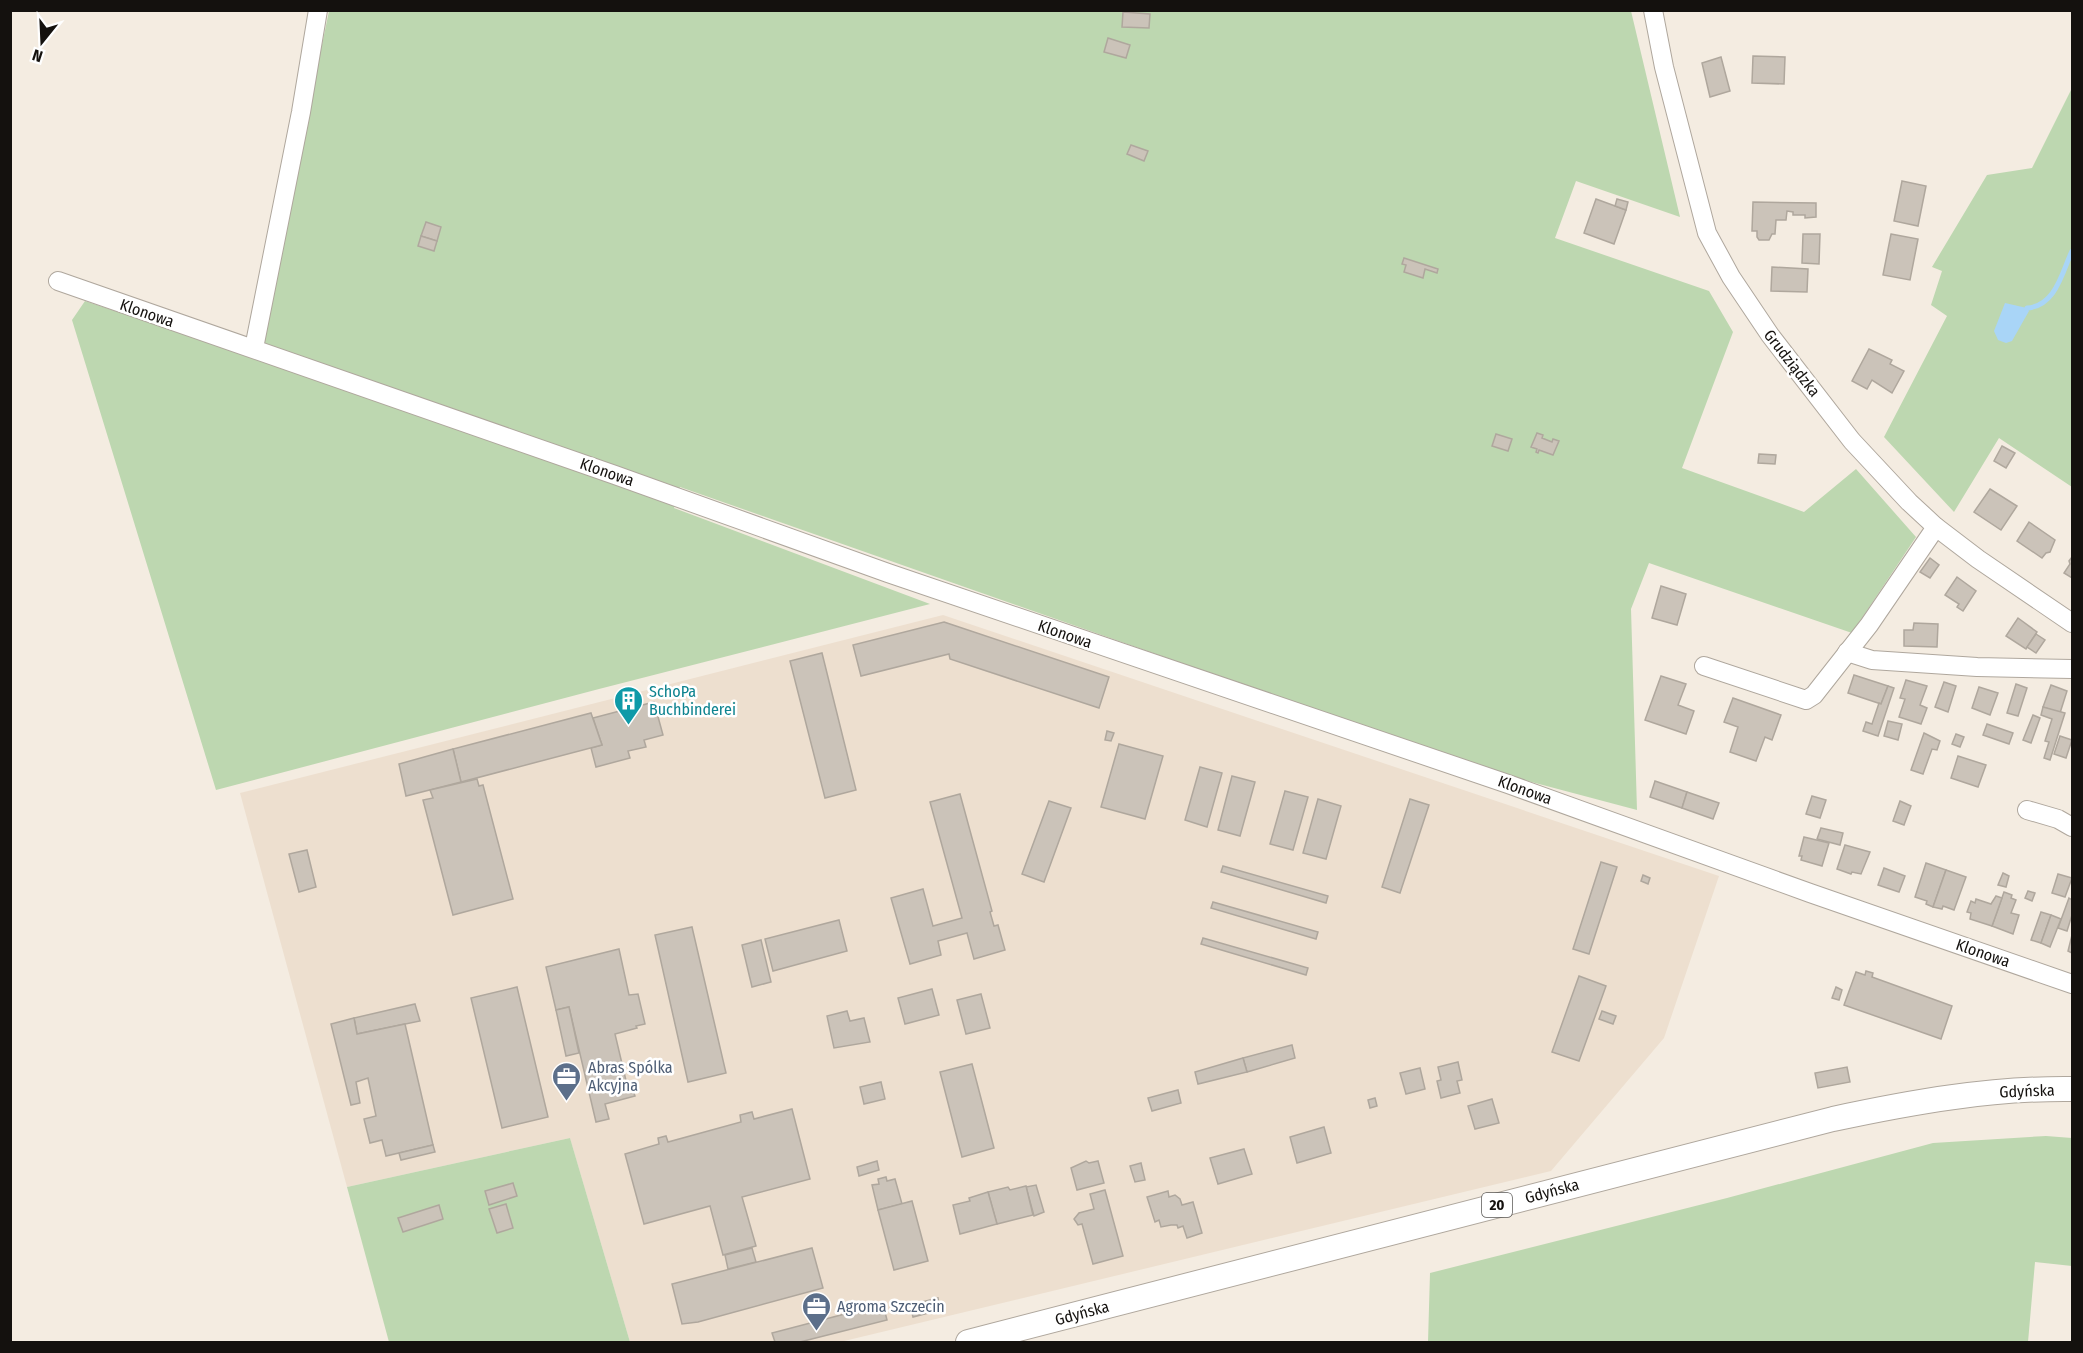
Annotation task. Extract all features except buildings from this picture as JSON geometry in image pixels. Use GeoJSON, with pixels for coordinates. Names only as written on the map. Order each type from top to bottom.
{"type":"FeatureCollection","features":[{"type":"Feature","properties":{"kind":"main road","name":"Gdyńska"},"geometry":{"type":"LineString","coordinates":[[968,1342],[1833,1119],[1941,1098],[2002,1091],[2073,1089]]}},
{"type":"Feature","properties":{"kind":"street"},"geometry":{"type":"LineString","coordinates":[[254,348],[301,112],[318,10]]}},
{"type":"Feature","properties":{"kind":"street","name":"Grudziądzka"},"geometry":{"type":"LineString","coordinates":[[1653,10],[1664,67],[1707,233],[1731,277],[1770,335],[1852,441],[1936,527],[1978,559],[2073,623]]}},
{"type":"Feature","properties":{"kind":"street","name":"Klonowa"},"geometry":{"type":"LineString","coordinates":[[58,281],[604,471],[888,573],[1508,784],[2073,984]]}},
{"type":"Feature","properties":{"kind":"street"},"geometry":{"type":"LineString","coordinates":[[1704,666],[1806,700],[1814,695],[1869,625],[1936,527]]}},
{"type":"Feature","properties":{"kind":"street"},"geometry":{"type":"LineString","coordinates":[[1847,652],[1872,660],[1884,661],[1977,667],[2073,669]]}},
{"type":"Feature","properties":{"kind":"street"},"geometry":{"type":"LineString","coordinates":[[2027,810],[2058,819],[2073,827]]}},
{"type":"Feature","properties":{"kind":"shaded area"},"geometry":{"type":"Polygon","coordinates":[[[943,615],[1719,876],[1664,1038],[1551,1171],[840,1342],[630,1342],[570,1138],[347,1187],[240,793],[943,615]]]}},
{"type":"Feature","properties":{"kind":"green space"},"geometry":{"type":"Polygon","coordinates":[[[329,11],[1631,11],[1680,217],[1576,181],[1555,238],[1709,291],[1733,332],[1682,468],[1804,512],[1856,469],[1916,537],[1852,633],[1649,563],[1631,609],[1637,810],[1486,770],[680,487],[674,508],[930,604],[216,790],[72,320],[85,301],[257,358],[329,11]]]}},
{"type":"Feature","properties":{"kind":"green space"},"geometry":{"type":"Polygon","coordinates":[[[2072,88],[2072,487],[1999,438],[1954,512],[1884,437],[1947,316],[1931,305],[1942,271],[1932,267],[1987,175],[2032,168],[2072,88]]]}},
{"type":"Feature","properties":{"kind":"green space"},"geometry":{"type":"Polygon","coordinates":[[[2046,1136],[2072,1138],[2072,1266],[2035,1262],[2028,1342],[1428,1342],[1430,1273],[1933,1143],[2046,1136]]]}},
{"type":"Feature","properties":{"kind":"green space"},"geometry":{"type":"Polygon","coordinates":[[[570,1138],[630,1342],[389,1342],[347,1187],[570,1138]]]}},
{"type":"Feature","properties":{"kind":"water"},"geometry":{"type":"Polygon","coordinates":[[[2005,303],[2027,308],[2029,311],[2012,341],[2006,343],[1998,340],[1994,331],[2005,303]]]}},
{"type":"Feature","properties":{"kind":"waterway"},"geometry":{"type":"LineString","coordinates":[[2027,308],[2037,306],[2051,295],[2057,287],[2072,251]]}},
{"type":"Feature","properties":{"kind":"place","name":"SchoPa Buchbinderei"},"geometry":{"type":"Point","coordinates":[628,726]}},
{"type":"Feature","properties":{"kind":"place","name":"Abras Spólka Akcyjna"},"geometry":{"type":"Point","coordinates":[567,1102]}},
{"type":"Feature","properties":{"kind":"place","name":"Agroma Szczecin"},"geometry":{"type":"Point","coordinates":[816,1332]}}]}
